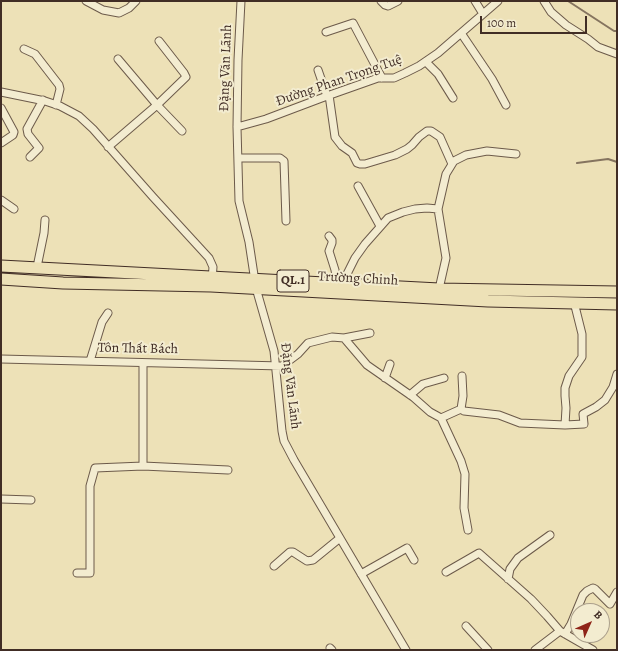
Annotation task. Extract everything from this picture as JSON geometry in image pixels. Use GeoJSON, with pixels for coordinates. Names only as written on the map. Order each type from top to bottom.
{"type":"FeatureCollection","features":[{"type":"Feature","properties":{"kind":"highway","name":"Trường Chinh"},"geometry":{"type":"LineString","coordinates":[[1,266],[37,267],[212,282],[488,301],[617,304]]}},
{"type":"Feature","properties":{"kind":"highway","name":"Trường Chinh"},"geometry":{"type":"LineString","coordinates":[[1,279],[63,284],[212,282]]}},
{"type":"Feature","properties":{"kind":"highway","name":"Trường Chinh"},"geometry":{"type":"LineString","coordinates":[[255,284],[339,284],[440,289],[617,292]]}},
{"type":"Feature","properties":{"kind":"street"},"geometry":{"type":"LineString","coordinates":[[86,1],[103,10],[119,13],[129,8],[136,1]]}},
{"type":"Feature","properties":{"kind":"street","name":"Đặng Văn Lãnh"},"geometry":{"type":"LineString","coordinates":[[241,1],[237,127],[239,201],[249,242],[255,284],[274,351],[280,417],[284,441],[406,650]]}},
{"type":"Feature","properties":{"kind":"street"},"geometry":{"type":"LineString","coordinates":[[381,1],[388,6],[398,1]]}},
{"type":"Feature","properties":{"kind":"street"},"geometry":{"type":"LineString","coordinates":[[475,1],[484,14]]}},
{"type":"Feature","properties":{"kind":"street","name":"Đường Phan Trọng Tuệ"},"geometry":{"type":"LineString","coordinates":[[237,127],[266,119],[328,95],[382,78],[399,76],[426,62],[461,34],[498,1]]}},
{"type":"Feature","properties":{"kind":"street"},"geometry":{"type":"LineString","coordinates":[[544,1],[558,19],[569,27],[598,47],[617,54]]}},
{"type":"Feature","properties":{"kind":"street"},"geometry":{"type":"LineString","coordinates":[[326,32],[353,23],[382,78]]}},
{"type":"Feature","properties":{"kind":"street"},"geometry":{"type":"LineString","coordinates":[[461,34],[492,79],[506,105]]}},
{"type":"Feature","properties":{"kind":"street"},"geometry":{"type":"LineString","coordinates":[[108,147],[157,105],[186,77],[159,41]]}},
{"type":"Feature","properties":{"kind":"street"},"geometry":{"type":"LineString","coordinates":[[24,49],[35,54],[59,85],[60,89],[56,105]]}},
{"type":"Feature","properties":{"kind":"street"},"geometry":{"type":"LineString","coordinates":[[118,59],[157,105],[182,131]]}},
{"type":"Feature","properties":{"kind":"street"},"geometry":{"type":"LineString","coordinates":[[426,62],[438,74],[453,98]]}},
{"type":"Feature","properties":{"kind":"street"},"geometry":{"type":"LineString","coordinates":[[318,70],[328,95],[336,137],[342,146],[352,153],[357,163],[365,164],[407,150],[418,137],[427,131],[431,131],[440,137],[452,164]]}},
{"type":"Feature","properties":{"kind":"street"},"geometry":{"type":"LineString","coordinates":[[1,92],[43,100],[79,116],[209,258],[213,267],[212,282]]}},
{"type":"Feature","properties":{"kind":"street"},"geometry":{"type":"LineString","coordinates":[[30,157],[39,148],[28,134],[27,129],[43,100]]}},
{"type":"Feature","properties":{"kind":"street"},"geometry":{"type":"LineString","coordinates":[[1,108],[14,132]]}},
{"type":"Feature","properties":{"kind":"street"},"geometry":{"type":"LineString","coordinates":[[1,143],[13,135],[14,132],[27,129]]}},
{"type":"Feature","properties":{"kind":"street"},"geometry":{"type":"LineString","coordinates":[[440,289],[446,258],[438,209],[446,174],[454,161],[466,155],[487,151],[516,154]]}},
{"type":"Feature","properties":{"kind":"street"},"geometry":{"type":"LineString","coordinates":[[238,158],[280,158],[284,161],[286,221]]}},
{"type":"Feature","properties":{"kind":"street"},"geometry":{"type":"LineString","coordinates":[[358,186],[380,226]]}},
{"type":"Feature","properties":{"kind":"street"},"geometry":{"type":"LineString","coordinates":[[1,200],[14,209]]}},
{"type":"Feature","properties":{"kind":"street"},"geometry":{"type":"LineString","coordinates":[[339,284],[365,244],[388,218],[403,212],[428,208],[438,209]]}},
{"type":"Feature","properties":{"kind":"street"},"geometry":{"type":"LineString","coordinates":[[37,267],[44,233],[44,220]]}},
{"type":"Feature","properties":{"kind":"street"},"geometry":{"type":"LineString","coordinates":[[329,236],[332,243],[329,251],[339,284]]}},
{"type":"Feature","properties":{"kind":"street"},"geometry":{"type":"LineString","coordinates":[[565,425],[565,388],[569,376],[582,357],[582,334],[579,303]]}},
{"type":"Feature","properties":{"kind":"street"},"geometry":{"type":"LineString","coordinates":[[90,361],[102,322],[108,313]]}},
{"type":"Feature","properties":{"kind":"street"},"geometry":{"type":"LineString","coordinates":[[275,366],[282,366],[298,354],[308,343],[332,337],[344,338],[370,333]]}},
{"type":"Feature","properties":{"kind":"street"},"geometry":{"type":"LineString","coordinates":[[344,338],[367,365],[410,395],[430,412],[441,418],[461,461],[465,474],[464,508],[468,530]]}},
{"type":"Feature","properties":{"kind":"street","name":"Tôn Thất Bách"},"geometry":{"type":"LineString","coordinates":[[1,359],[275,366]]}},
{"type":"Feature","properties":{"kind":"street"},"geometry":{"type":"LineString","coordinates":[[143,363],[143,466]]}},
{"type":"Feature","properties":{"kind":"street"},"geometry":{"type":"LineString","coordinates":[[386,378],[390,364]]}},
{"type":"Feature","properties":{"kind":"street"},"geometry":{"type":"LineString","coordinates":[[441,418],[461,409],[464,411],[499,415],[520,423],[565,425],[584,424],[583,414],[605,400],[613,387],[617,374]]}},
{"type":"Feature","properties":{"kind":"street"},"geometry":{"type":"LineString","coordinates":[[461,409],[463,396],[462,376]]}},
{"type":"Feature","properties":{"kind":"street"},"geometry":{"type":"LineString","coordinates":[[410,395],[423,384],[444,378]]}},
{"type":"Feature","properties":{"kind":"street"},"geometry":{"type":"LineString","coordinates":[[77,573],[90,573],[90,486],[95,468],[143,466],[228,470]]}},
{"type":"Feature","properties":{"kind":"street"},"geometry":{"type":"LineString","coordinates":[[1,499],[31,500]]}},
{"type":"Feature","properties":{"kind":"street"},"geometry":{"type":"LineString","coordinates":[[508,579],[510,569],[518,558],[550,535]]}},
{"type":"Feature","properties":{"kind":"street"},"geometry":{"type":"LineString","coordinates":[[274,566],[290,552],[293,552],[307,561],[313,560],[340,538]]}},
{"type":"Feature","properties":{"kind":"street"},"geometry":{"type":"LineString","coordinates":[[361,574],[407,548],[414,560]]}},
{"type":"Feature","properties":{"kind":"street"},"geometry":{"type":"LineString","coordinates":[[446,572],[479,553],[536,605],[562,632],[593,650]]}},
{"type":"Feature","properties":{"kind":"street"},"geometry":{"type":"LineString","coordinates":[[535,650],[562,632],[571,624],[583,595],[587,591],[593,588],[595,589],[610,604],[617,592]]}},
{"type":"Feature","properties":{"kind":"street"},"geometry":{"type":"LineString","coordinates":[[466,626],[488,650]]}},
{"type":"Feature","properties":{"kind":"waterway"},"geometry":{"type":"LineString","coordinates":[[568,1],[614,31],[617,31]]}},
{"type":"Feature","properties":{"kind":"waterway"},"geometry":{"type":"LineString","coordinates":[[577,163],[608,159],[617,162]]}}]}
